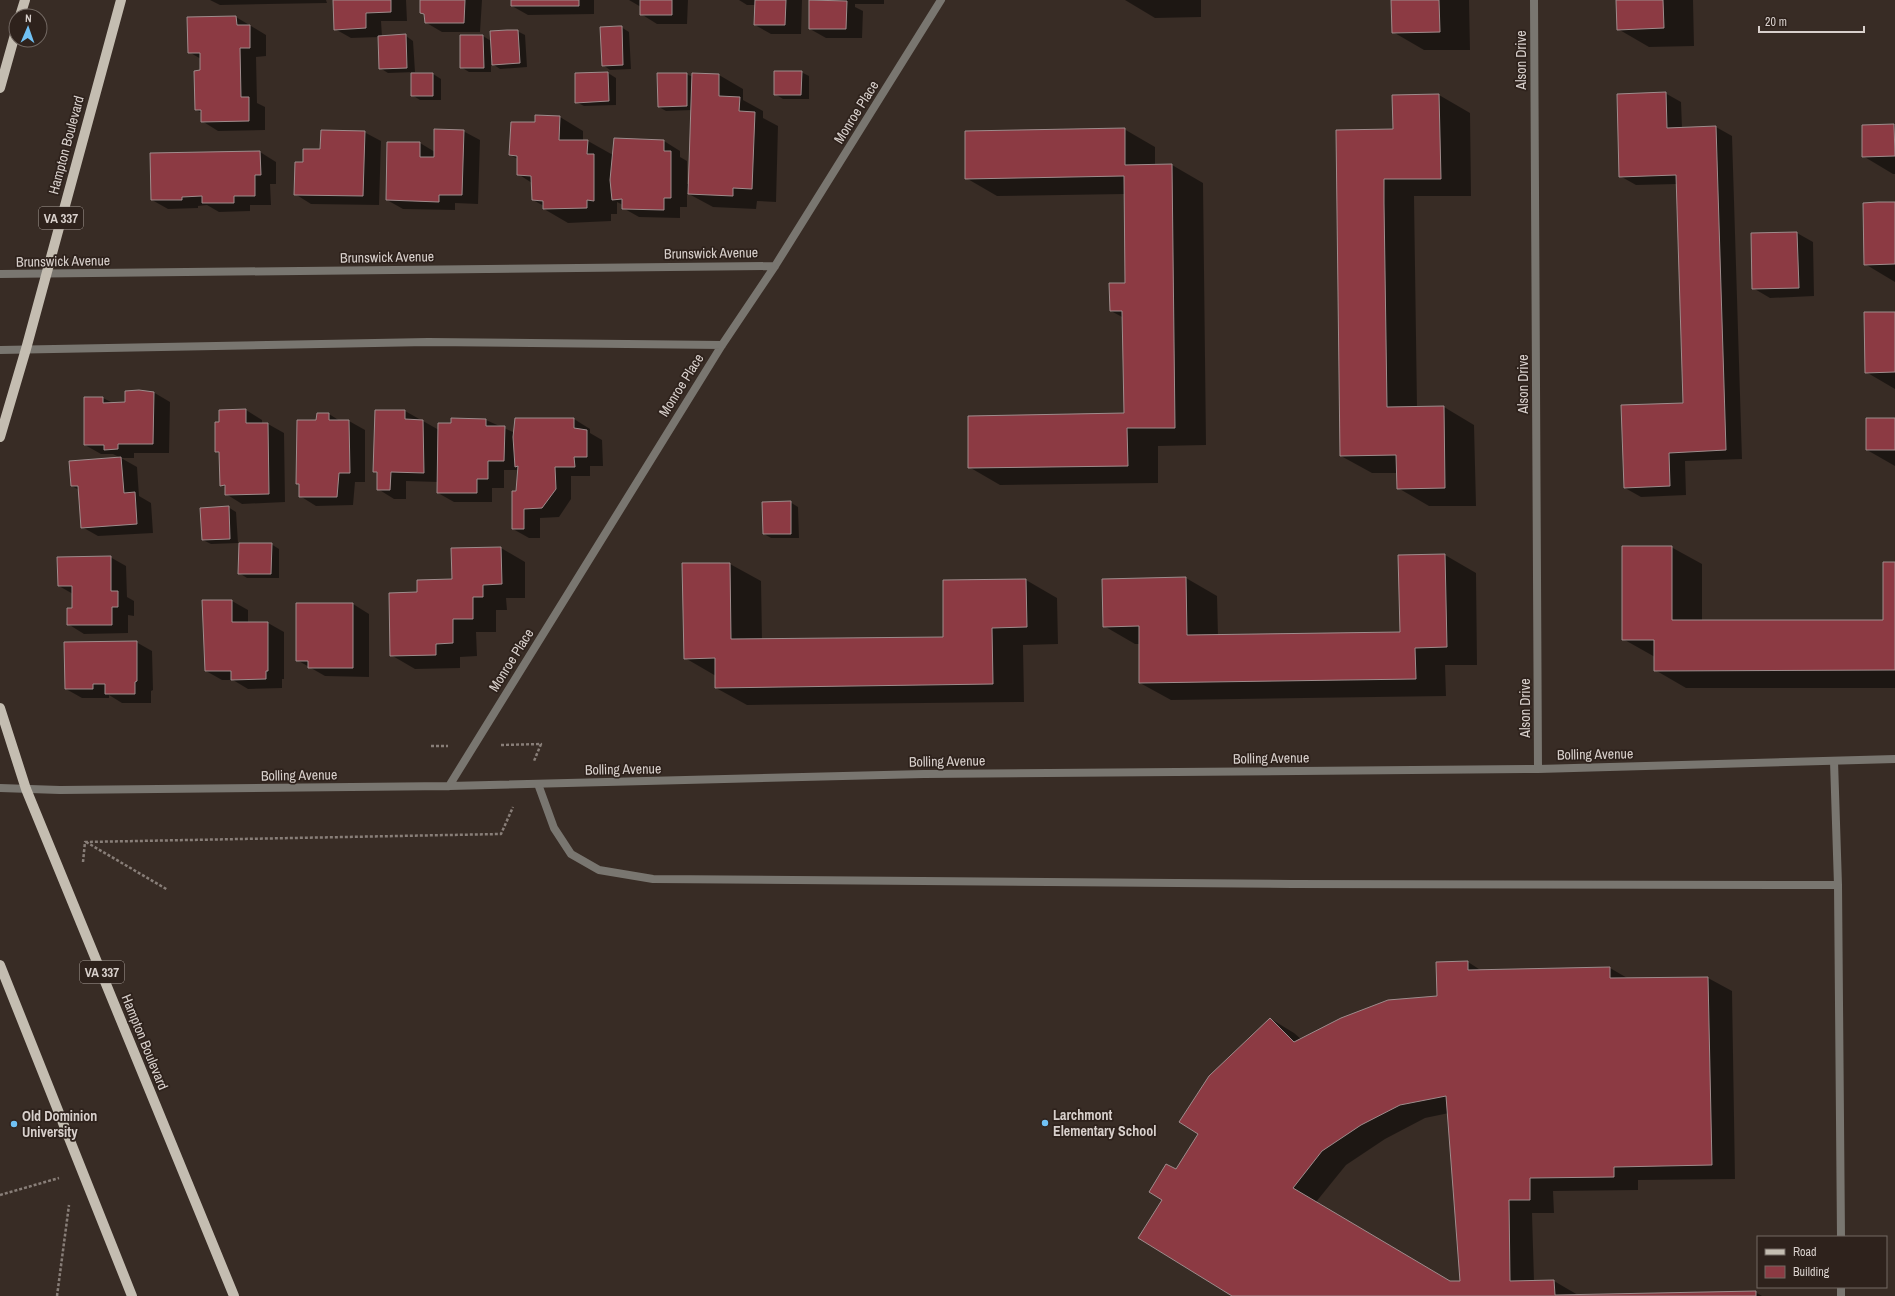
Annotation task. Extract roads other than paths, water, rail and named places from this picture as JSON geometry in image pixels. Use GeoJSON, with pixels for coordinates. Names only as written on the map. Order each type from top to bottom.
{"type":"FeatureCollection","features":[{"type":"Feature","properties":{"kind":"main road","name":"Hampton Boulevard"},"geometry":{"type":"LineString","coordinates":[[0,437],[26,349],[45,274],[121,0]]}},
{"type":"Feature","properties":{"kind":"main road"},"geometry":{"type":"LineString","coordinates":[[0,88],[11,48]]}},
{"type":"Feature","properties":{"kind":"main road","name":"Hampton Boulevard"},"geometry":{"type":"LineString","coordinates":[[0,708],[26,790],[234,1296]]}},
{"type":"Feature","properties":{"kind":"main road"},"geometry":{"type":"LineString","coordinates":[[0,965],[132,1296]]}},
{"type":"Feature","properties":{"kind":"street","name":"Monroe Place"},"geometry":{"type":"LineString","coordinates":[[449,786],[722,345],[775,266],[941,0]]}},
{"type":"Feature","properties":{"kind":"street","name":"Alson Drive"},"geometry":{"type":"LineString","coordinates":[[1534,0],[1538,768]]}},
{"type":"Feature","properties":{"kind":"street","name":"Brunswick Avenue"},"geometry":{"type":"LineString","coordinates":[[0,274],[775,266]]}},
{"type":"Feature","properties":{"kind":"street"},"geometry":{"type":"LineString","coordinates":[[0,350],[428,342],[722,345]]}},
{"type":"Feature","properties":{"kind":"street","name":"Bolling Avenue"},"geometry":{"type":"LineString","coordinates":[[0,788],[26,790],[523,785],[924,774],[1538,768],[1895,759]]}},
{"type":"Feature","properties":{"kind":"street"},"geometry":{"type":"LineString","coordinates":[[1834,761],[1838,885],[1841,1236]]}},
{"type":"Feature","properties":{"kind":"street"},"geometry":{"type":"LineString","coordinates":[[538,784],[554,828],[571,854],[599,870],[653,879],[1292,884],[1838,885]]}},
{"type":"Feature","properties":{"kind":"place","name":"Larchmont Elementary School"},"geometry":{"type":"Point","coordinates":[1045,1123]}},
{"type":"Feature","properties":{"kind":"place","name":"Old Dominion University"},"geometry":{"type":"Point","coordinates":[14,1124]}}]}
